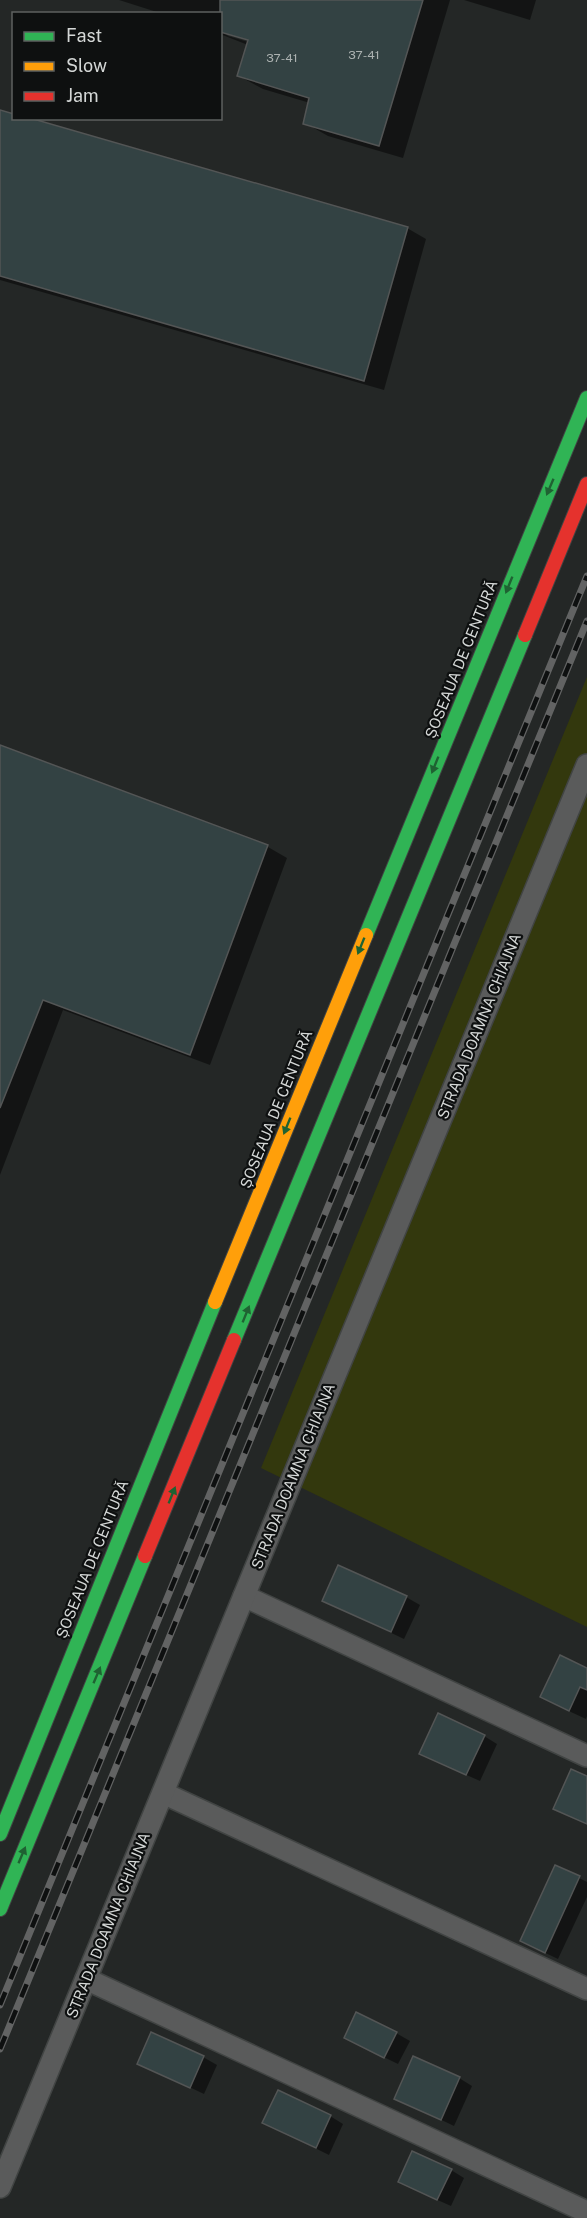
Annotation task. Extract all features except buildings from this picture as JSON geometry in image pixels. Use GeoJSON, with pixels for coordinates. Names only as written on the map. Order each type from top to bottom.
{"type":"FeatureCollection","features":[{"type":"Feature","properties":{"kind":"main road","name":"ȘOSEAUA DE CENTURĂ"},"geometry":{"type":"LineString","coordinates":[[0,1834],[146,1469],[587,398]]}},
{"type":"Feature","properties":{"kind":"main road"},"geometry":{"type":"LineString","coordinates":[[0,1909],[587,484]]}},
{"type":"Feature","properties":{"kind":"street","name":"STRADA DOAMNA CHIAJNA"},"geometry":{"type":"LineString","coordinates":[[0,2187],[587,765]]}},
{"type":"Feature","properties":{"kind":"street"},"geometry":{"type":"LineString","coordinates":[[244,1596],[587,1756]]}},
{"type":"Feature","properties":{"kind":"street"},"geometry":{"type":"LineString","coordinates":[[163,1793],[587,1989]]}},
{"type":"Feature","properties":{"kind":"street"},"geometry":{"type":"LineString","coordinates":[[86,1979],[587,2212]]}},
{"type":"Feature","properties":{"kind":"green space"},"geometry":{"type":"Polygon","coordinates":[[[587,677],[587,1627],[261,1468],[587,677]]]}},
{"type":"Feature","properties":{"kind":"railway"},"geometry":{"type":"LineString","coordinates":[[0,2005],[587,576]]}},
{"type":"Feature","properties":{"kind":"railway"},"geometry":{"type":"LineString","coordinates":[[0,2049],[587,621]]}},
{"type":"Feature","properties":{"kind":"traffic: fast"},"geometry":{"type":"LineString","coordinates":[[366,935],[587,398]]}},
{"type":"Feature","properties":{"kind":"traffic: fast"},"geometry":{"type":"LineString","coordinates":[[234,1340],[525,635]]}},
{"type":"Feature","properties":{"kind":"traffic: fast"},"geometry":{"type":"LineString","coordinates":[[0,1834],[215,1302]]}},
{"type":"Feature","properties":{"kind":"traffic: fast"},"geometry":{"type":"LineString","coordinates":[[0,1909],[145,1556]]}},
{"type":"Feature","properties":{"kind":"traffic: slow"},"geometry":{"type":"LineString","coordinates":[[215,1302],[366,935]]}},
{"type":"Feature","properties":{"kind":"traffic: jam"},"geometry":{"type":"LineString","coordinates":[[525,635],[587,484]]}},
{"type":"Feature","properties":{"kind":"traffic: jam"},"geometry":{"type":"LineString","coordinates":[[145,1556],[234,1340]]}}]}
